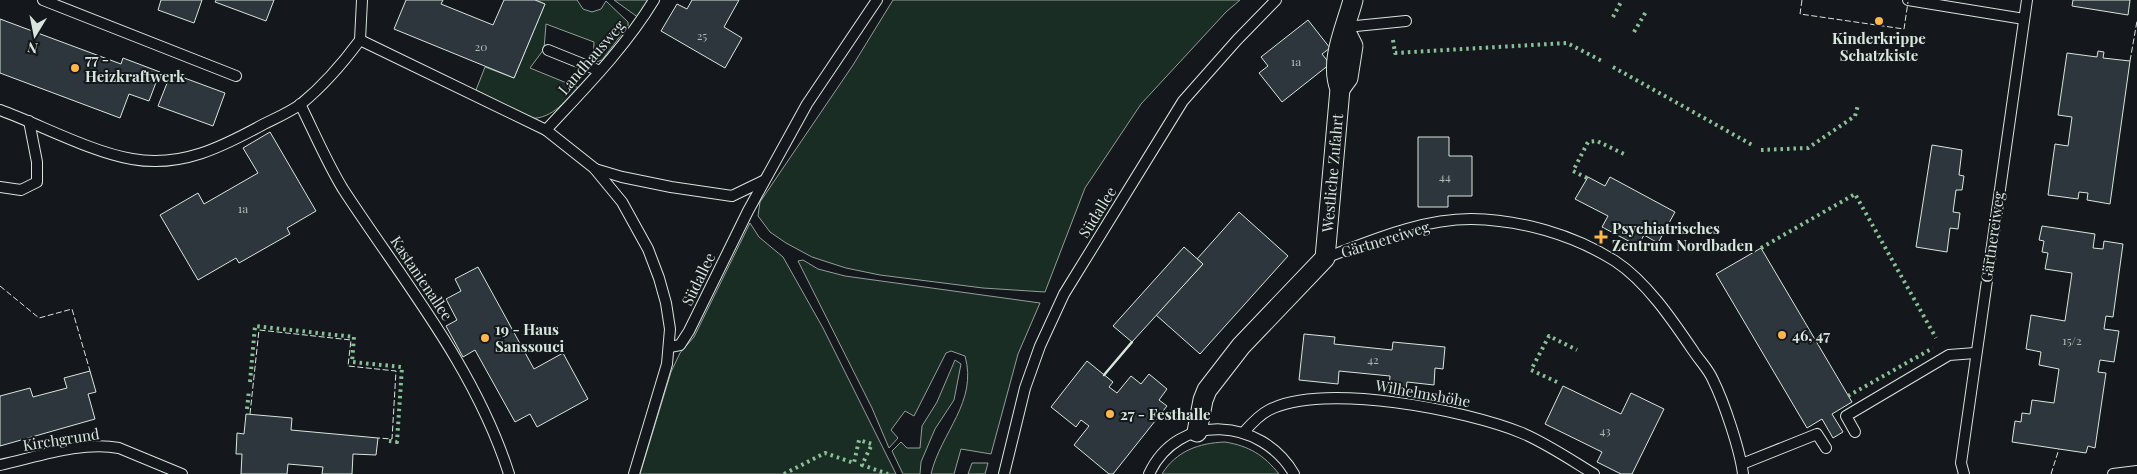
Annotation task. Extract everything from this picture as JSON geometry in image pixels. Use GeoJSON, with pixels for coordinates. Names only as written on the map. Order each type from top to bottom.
{"type":"FeatureCollection","features":[{"type":"Feature","properties":{"kind":"street","name":"Westliche Zufahrt"},"geometry":{"type":"LineString","coordinates":[[1324,258],[1340,89],[1335,76],[1341,40],[1353,0]]}},
{"type":"Feature","properties":{"kind":"street","name":"Gärtnereiweg"},"geometry":{"type":"LineString","coordinates":[[1197,432],[1207,390],[1254,333],[1324,258]]}},
{"type":"Feature","properties":{"kind":"lane"},"geometry":{"type":"LineString","coordinates":[[43,0],[236,76]]}},
{"type":"Feature","properties":{"kind":"lane"},"geometry":{"type":"LineString","coordinates":[[0,110],[130,159],[166,161],[205,154],[300,104],[347,57],[360,40],[362,0]]}},
{"type":"Feature","properties":{"kind":"lane","name":"Landhausweg"},"geometry":{"type":"LineString","coordinates":[[546,130],[640,24],[654,0]]}},
{"type":"Feature","properties":{"kind":"lane","name":"Südallee"},"geometry":{"type":"LineString","coordinates":[[670,347],[680,345],[689,332],[763,181],[806,104],[877,0]]}},
{"type":"Feature","properties":{"kind":"lane","name":"Südallee"},"geometry":{"type":"LineString","coordinates":[[1004,474],[1026,388],[1040,346],[1064,294],[1184,101],[1237,40],[1276,0]]}},
{"type":"Feature","properties":{"kind":"lane"},"geometry":{"type":"LineString","coordinates":[[1908,0],[2024,19]]}},
{"type":"Feature","properties":{"kind":"lane","name":"Gärtnereiweg"},"geometry":{"type":"LineString","coordinates":[[1964,474],[1961,463],[1975,353],[2026,0]]}},
{"type":"Feature","properties":{"kind":"lane"},"geometry":{"type":"LineString","coordinates":[[1345,29],[1406,22]]}},
{"type":"Feature","properties":{"kind":"lane"},"geometry":{"type":"LineString","coordinates":[[360,40],[546,130],[594,168],[622,202],[648,249],[666,304],[670,347],[667,364],[634,474]]}},
{"type":"Feature","properties":{"kind":"lane"},"geometry":{"type":"LineString","coordinates":[[548,50],[600,71]]}},
{"type":"Feature","properties":{"kind":"lane","name":"Kastanienallee"},"geometry":{"type":"LineString","coordinates":[[300,104],[342,187],[416,294],[462,368],[489,421],[509,474]]}},
{"type":"Feature","properties":{"kind":"lane"},"geometry":{"type":"LineString","coordinates":[[0,187],[21,190],[37,182],[37,162],[29,121]]}},
{"type":"Feature","properties":{"kind":"lane"},"geometry":{"type":"LineString","coordinates":[[594,168],[651,183],[732,196],[763,181]]}},
{"type":"Feature","properties":{"kind":"lane","name":"Gärtnereiweg"},"geometry":{"type":"LineString","coordinates":[[1324,258],[1404,230],[1470,219],[1533,226],[1582,244],[1616,262],[1658,300],[1713,379],[1742,469]]}},
{"type":"Feature","properties":{"kind":"lane"},"geometry":{"type":"LineString","coordinates":[[1855,432],[1846,416],[1949,356],[1975,353]]}},
{"type":"Feature","properties":{"kind":"lane","name":"Wilhelmshöhe"},"geometry":{"type":"LineString","coordinates":[[1244,432],[1256,419],[1269,410],[1285,404],[1364,398],[1433,408],[1471,416],[1505,427],[1522,433],[1594,474]]}},
{"type":"Feature","properties":{"kind":"lane"},"geometry":{"type":"LineString","coordinates":[[1149,474],[1167,450],[1176,442],[1197,432],[1222,429],[1244,432],[1270,445],[1280,454],[1294,474]]}},
{"type":"Feature","properties":{"kind":"lane"},"geometry":{"type":"LineString","coordinates":[[1742,469],[1817,434],[1826,448]]}},
{"type":"Feature","properties":{"kind":"lane","name":"Kirchgrund"},"geometry":{"type":"LineString","coordinates":[[0,465],[63,451],[109,446],[119,448],[182,474]]}},
{"type":"Feature","properties":{"kind":"lane"},"geometry":{"type":"LineString","coordinates":[[2113,474],[2137,471]]}},
{"type":"Feature","properties":{"kind":"green space"},"geometry":{"type":"Polygon","coordinates":[[[535,0],[577,0],[583,9],[592,12],[601,9],[606,1],[628,22],[628,26],[602,60],[593,63],[594,42],[546,24],[544,49],[530,68],[579,88],[556,110],[543,117],[527,118],[476,90],[485,67],[514,78],[545,4],[535,0]]]}},
{"type":"Feature","properties":{"kind":"green space"},"geometry":{"type":"Polygon","coordinates":[[[614,0],[648,0],[639,18],[614,0]]]}},
{"type":"Feature","properties":{"kind":"green space"},"geometry":{"type":"Polygon","coordinates":[[[893,0],[1240,0],[1226,12],[1141,104],[1085,188],[1045,292],[983,288],[880,275],[846,268],[812,257],[786,243],[770,232],[758,216],[760,202],[853,65],[893,0]]]}},
{"type":"Feature","properties":{"kind":"green space"},"geometry":{"type":"Polygon","coordinates":[[[750,223],[759,237],[783,257],[823,328],[896,474],[640,474],[671,372],[680,353],[694,337],[750,223]]]}},
{"type":"Feature","properties":{"kind":"green space"},"geometry":{"type":"Polygon","coordinates":[[[803,260],[818,269],[845,276],[1040,303],[1018,354],[991,454],[961,449],[954,474],[931,474],[942,444],[957,417],[967,388],[968,373],[965,356],[951,351],[946,353],[914,416],[905,411],[891,430],[898,438],[889,448],[872,408],[798,261],[803,260]]]}},
{"type":"Feature","properties":{"kind":"green space"},"geometry":{"type":"Polygon","coordinates":[[[955,360],[961,364],[954,400],[935,429],[921,462],[920,474],[903,474],[892,451],[901,442],[907,448],[920,448],[922,426],[937,402],[955,360]]]}},
{"type":"Feature","properties":{"kind":"green space"},"geometry":{"type":"Polygon","coordinates":[[[1225,442],[1255,452],[1279,474],[1162,474],[1174,459],[1181,454],[1197,446],[1225,442]]]}},
{"type":"Feature","properties":{"kind":"green space"},"geometry":{"type":"Polygon","coordinates":[[[972,463],[988,463],[985,474],[968,474],[972,463]]]}},
{"type":"Feature","properties":{"kind":"building"},"geometry":{"type":"Polygon","coordinates":[[[161,0],[202,0],[194,23],[158,10],[161,0]]]}},
{"type":"Feature","properties":{"kind":"building"},"geometry":{"type":"Polygon","coordinates":[[[216,0],[274,0],[266,21],[215,2],[216,0]]]}},
{"type":"Feature","properties":{"kind":"building"},"geometry":{"type":"Polygon","coordinates":[[[406,0],[443,0],[441,4],[493,25],[504,0],[535,0],[545,4],[514,78],[394,29],[406,0]]]}},
{"type":"Feature","properties":{"kind":"building"},"geometry":{"type":"Polygon","coordinates":[[[692,0],[739,0],[724,27],[742,38],[725,68],[661,31],[677,4],[687,9],[692,0]]]}},
{"type":"Feature","properties":{"kind":"building"},"geometry":{"type":"Polygon","coordinates":[[[2073,0],[2130,0],[2128,15],[2072,6],[2073,0]]]}},
{"type":"Feature","properties":{"kind":"building","name":"77 - Heizkraftwerk"},"geometry":{"type":"Polygon","coordinates":[[[0,19],[121,64],[123,58],[160,72],[149,101],[129,94],[120,118],[0,73],[0,19]]]}},
{"type":"Feature","properties":{"kind":"building"},"geometry":{"type":"Polygon","coordinates":[[[1308,20],[1330,48],[1322,54],[1330,64],[1282,102],[1259,73],[1268,66],[1261,57],[1308,20]]]}},
{"type":"Feature","properties":{"kind":"building"},"geometry":{"type":"Polygon","coordinates":[[[2098,51],[2104,52],[2103,58],[2130,61],[2110,204],[2087,200],[2088,193],[2079,192],[2078,199],[2048,195],[2055,144],[2068,146],[2072,117],[2058,115],[2067,53],[2097,57],[2098,51]]]}},
{"type":"Feature","properties":{"kind":"building"},"geometry":{"type":"Polygon","coordinates":[[[171,73],[225,93],[213,126],[158,106],[171,73]]]}},
{"type":"Feature","properties":{"kind":"building"},"geometry":{"type":"Polygon","coordinates":[[[270,132],[316,211],[287,228],[290,234],[239,263],[236,258],[198,280],[160,215],[198,193],[204,204],[258,173],[243,148],[270,132]]]}},
{"type":"Feature","properties":{"kind":"building"},"geometry":{"type":"Polygon","coordinates":[[[1418,137],[1449,137],[1449,156],[1472,156],[1472,196],[1448,196],[1448,207],[1418,207],[1418,137]]]}},
{"type":"Feature","properties":{"kind":"building"},"geometry":{"type":"Polygon","coordinates":[[[1932,145],[1962,150],[1959,175],[1964,176],[1962,190],[1956,190],[1953,212],[1960,213],[1958,229],[1950,228],[1947,252],[1916,247],[1932,145]]]}},
{"type":"Feature","properties":{"kind":"building"},"geometry":{"type":"Polygon","coordinates":[[[1588,177],[1605,186],[1610,177],[1675,212],[1658,243],[1644,235],[1638,246],[1602,227],[1608,216],[1575,199],[1588,177]]]}},
{"type":"Feature","properties":{"kind":"building"},"geometry":{"type":"Polygon","coordinates":[[[1239,212],[1288,256],[1200,354],[1156,315],[1203,264],[1197,259],[1239,212]]]}},
{"type":"Feature","properties":{"kind":"building"},"geometry":{"type":"Polygon","coordinates":[[[2042,226],[2095,234],[2093,248],[2103,249],[2104,241],[2123,244],[2113,317],[2106,316],[2104,329],[2119,331],[2114,362],[2100,360],[2098,372],[2106,373],[2095,448],[2088,446],[2086,453],[2012,442],[2015,421],[2021,422],[2022,413],[2030,414],[2032,400],[2054,403],[2059,369],[2039,365],[2041,352],[2026,349],[2031,315],[2065,321],[2072,273],[2045,269],[2048,253],[2042,252],[2044,241],[2039,240],[2042,226]]]}},
{"type":"Feature","properties":{"kind":"building"},"geometry":{"type":"Polygon","coordinates":[[[1184,247],[1203,264],[1132,342],[1113,326],[1184,247]]]}},
{"type":"Feature","properties":{"kind":"building","name":"46, 47"},"geometry":{"type":"Polygon","coordinates":[[[1761,248],[1852,402],[1832,414],[1843,432],[1833,438],[1822,419],[1807,428],[1716,274],[1761,248]]]}},
{"type":"Feature","properties":{"kind":"building","name":"19 - Haus Sanssouci"},"geometry":{"type":"Polygon","coordinates":[[[478,267],[534,369],[563,353],[588,399],[537,427],[530,414],[515,422],[475,350],[463,357],[446,326],[457,320],[446,299],[461,291],[455,279],[478,267]]]}},
{"type":"Feature","properties":{"kind":"building"},"geometry":{"type":"Polygon","coordinates":[[[1304,334],[1335,337],[1334,344],[1392,350],[1393,342],[1445,347],[1443,369],[1435,368],[1434,385],[1407,382],[1406,390],[1389,388],[1390,376],[1339,371],[1338,384],[1299,380],[1304,334]]]}},
{"type":"Feature","properties":{"kind":"building","name":"27 - Festhalle"},"geometry":{"type":"Polygon","coordinates":[[[1087,361],[1113,382],[1109,387],[1117,393],[1131,376],[1141,384],[1149,374],[1167,389],[1159,400],[1167,406],[1113,474],[1109,474],[1074,445],[1089,426],[1081,420],[1076,427],[1051,407],[1087,361]]]}},
{"type":"Feature","properties":{"kind":"building"},"geometry":{"type":"Polygon","coordinates":[[[90,371],[96,392],[88,394],[95,419],[0,446],[0,396],[30,388],[33,397],[67,388],[64,378],[90,371]]]}},
{"type":"Feature","properties":{"kind":"building"},"geometry":{"type":"Polygon","coordinates":[[[1563,386],[1621,414],[1631,393],[1664,409],[1632,474],[1621,474],[1597,462],[1602,452],[1545,424],[1563,386]]]}},
{"type":"Feature","properties":{"kind":"building"},"geometry":{"type":"Polygon","coordinates":[[[246,414],[292,418],[291,430],[378,438],[376,455],[353,454],[352,474],[322,474],[323,467],[288,464],[287,474],[241,474],[242,454],[236,454],[237,433],[244,434],[246,414]]]}},
{"type":"Feature","properties":{"kind":"hedge"},"geometry":{"type":"LineString","coordinates":[[1613,17],[1622,0]]}},
{"type":"Feature","properties":{"kind":"hedge"},"geometry":{"type":"LineString","coordinates":[[1634,32],[1647,10]]}},
{"type":"Feature","properties":{"kind":"hedge"},"geometry":{"type":"LineString","coordinates":[[1393,40],[1395,53],[1567,43],[1602,61]]}},
{"type":"Feature","properties":{"kind":"hedge"},"geometry":{"type":"LineString","coordinates":[[1613,67],[1754,146]]}},
{"type":"Feature","properties":{"kind":"hedge"},"geometry":{"type":"LineString","coordinates":[[1761,150],[1808,148],[1855,116],[1858,105]]}},
{"type":"Feature","properties":{"kind":"hedge"},"geometry":{"type":"LineString","coordinates":[[1587,178],[1573,171],[1588,142],[1597,141],[1624,154]]}},
{"type":"Feature","properties":{"kind":"hedge"},"geometry":{"type":"LineString","coordinates":[[1761,248],[1855,194],[1936,338]]}},
{"type":"Feature","properties":{"kind":"hedge"},"geometry":{"type":"LineString","coordinates":[[250,382],[255,326],[354,337],[352,362],[402,367],[397,442],[389,441]]}},
{"type":"Feature","properties":{"kind":"hedge"},"geometry":{"type":"LineString","coordinates":[[1557,382],[1531,370],[1549,336],[1577,350]]}},
{"type":"Feature","properties":{"kind":"hedge"},"geometry":{"type":"LineString","coordinates":[[1848,396],[1933,348]]}},
{"type":"Feature","properties":{"kind":"hedge"},"geometry":{"type":"LineString","coordinates":[[247,409],[249,390]]}},
{"type":"Feature","properties":{"kind":"hedge"},"geometry":{"type":"LineString","coordinates":[[784,474],[825,453],[854,463],[859,440],[872,444],[862,465],[888,474]]}},
{"type":"Feature","properties":{"kind":"fence"},"geometry":{"type":"LineString","coordinates":[[1802,0],[1800,14],[1904,29],[1908,2]]}},
{"type":"Feature","properties":{"kind":"fence"},"geometry":{"type":"LineString","coordinates":[[2130,61],[2137,21]]}},
{"type":"Feature","properties":{"kind":"fence"},"geometry":{"type":"LineString","coordinates":[[0,286],[39,318],[72,309],[90,371]]}},
{"type":"Feature","properties":{"kind":"fence"},"geometry":{"type":"LineString","coordinates":[[250,414],[259,330],[351,340],[348,366],[396,371],[392,439],[378,438]]}},
{"type":"Feature","properties":{"kind":"fence"},"geometry":{"type":"LineString","coordinates":[[2051,474],[2059,449]]}},
{"type":"Feature","properties":{"kind":"wall"},"geometry":{"type":"LineString","coordinates":[[1104,375],[1132,342]]}},
{"type":"Feature","properties":{"kind":"place","name":"Kinderkrippe Schatzkiste"},"geometry":{"type":"Point","coordinates":[1879,21]}},
{"type":"Feature","properties":{"kind":"place","name":"77 - Heizkraftwerk"},"geometry":{"type":"Point","coordinates":[75,68]}},
{"type":"Feature","properties":{"kind":"place","name":"Psychiatrisches Zentrum Nordbaden"},"geometry":{"type":"Point","coordinates":[1601,237]}},
{"type":"Feature","properties":{"kind":"place","name":"46, 47"},"geometry":{"type":"Point","coordinates":[1782,335]}},
{"type":"Feature","properties":{"kind":"place","name":"19 - Haus Sanssouci"},"geometry":{"type":"Point","coordinates":[485,338]}},
{"type":"Feature","properties":{"kind":"place","name":"27 - Festhalle"},"geometry":{"type":"Point","coordinates":[1110,414]}}]}
